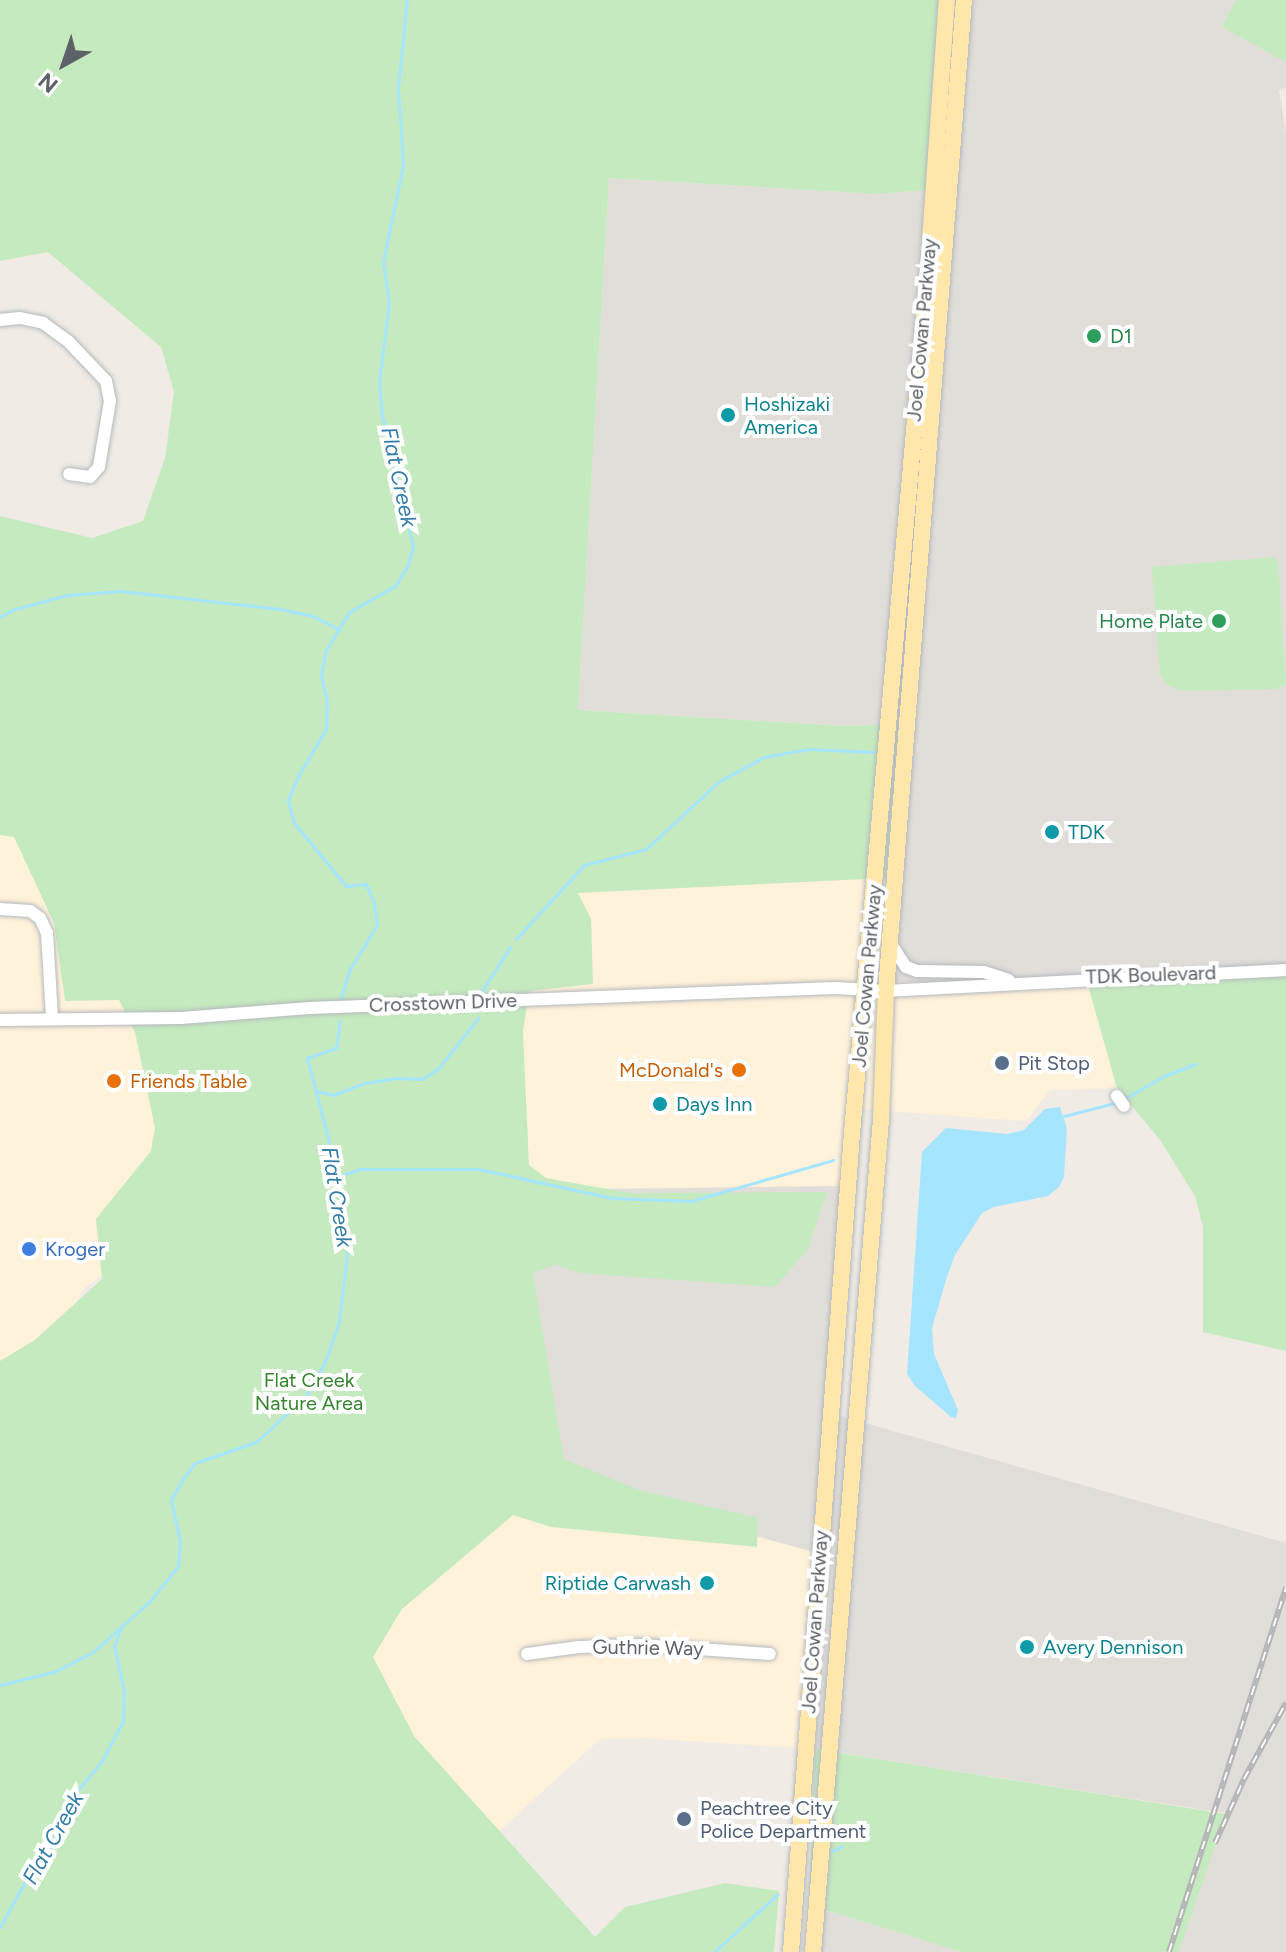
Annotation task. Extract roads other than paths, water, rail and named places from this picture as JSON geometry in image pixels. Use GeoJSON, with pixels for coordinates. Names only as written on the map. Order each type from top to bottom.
{"type":"FeatureCollection","features":[{"type":"Feature","properties":{"kind":"main road","name":"Joel Cowan Parkway"},"geometry":{"type":"LineString","coordinates":[[791,1952],[866,989],[927,284],[947,0]]}},
{"type":"Feature","properties":{"kind":"main road","name":"Joel Cowan Parkway"},"geometry":{"type":"LineString","coordinates":[[813,1952],[881,1119],[886,991],[964,0]]}},
{"type":"Feature","properties":{"kind":"street"},"geometry":{"type":"LineString","coordinates":[[927,284],[944,284]]}},
{"type":"Feature","properties":{"kind":"street"},"geometry":{"type":"LineString","coordinates":[[0,320],[20,318],[50,327],[106,381],[110,401],[99,467],[90,477],[69,474]]}},
{"type":"Feature","properties":{"kind":"street"},"geometry":{"type":"LineString","coordinates":[[0,909],[30,911],[40,918],[47,933],[52,1017]]}},
{"type":"Feature","properties":{"kind":"street","name":"TDK Boulevard"},"geometry":{"type":"LineString","coordinates":[[891,943],[906,967],[917,971],[984,972],[1016,982]]}},
{"type":"Feature","properties":{"kind":"street","name":"TDK Boulevard"},"geometry":{"type":"LineString","coordinates":[[886,991],[1286,970]]}},
{"type":"Feature","properties":{"kind":"street","name":"Crosstown Drive"},"geometry":{"type":"LineString","coordinates":[[0,1020],[52,1017],[181,1018],[310,1008],[866,989],[886,991]]}},
{"type":"Feature","properties":{"kind":"street","name":"Guthrie Way"},"geometry":{"type":"LineString","coordinates":[[527,1654],[579,1647],[642,1645],[770,1654]]}},
{"type":"Feature","properties":{"kind":"water"},"geometry":{"type":"Polygon","coordinates":[[[1060,1107],[1067,1129],[1064,1177],[1059,1187],[1048,1196],[994,1207],[982,1213],[955,1255],[947,1277],[932,1328],[934,1354],[958,1410],[956,1418],[951,1417],[915,1386],[907,1374],[922,1152],[946,1128],[1007,1134],[1024,1130],[1045,1109],[1060,1107]]]}},
{"type":"Feature","properties":{"kind":"waterway","name":"Flat Creek"},"geometry":{"type":"LineString","coordinates":[[340,1001],[350,969],[377,925],[374,903],[366,884],[346,886],[294,823],[288,800],[298,776],[326,729],[327,702],[321,675],[326,650],[349,612],[395,586],[408,565],[413,546],[382,415],[379,382],[389,303],[383,262],[403,165],[398,88],[407,0]]}},
{"type":"Feature","properties":{"kind":"waterway"},"geometry":{"type":"LineString","coordinates":[[0,617],[12,610],[67,595],[121,591],[280,609],[313,616],[340,630]]}},
{"type":"Feature","properties":{"kind":"waterway"},"geometry":{"type":"LineString","coordinates":[[516,939],[584,865],[646,849],[718,782],[764,757],[808,749],[873,752]]}},
{"type":"Feature","properties":{"kind":"waterway"},"geometry":{"type":"LineString","coordinates":[[480,994],[510,947]]}},
{"type":"Feature","properties":{"kind":"waterway"},"geometry":{"type":"LineString","coordinates":[[316,1091],[333,1095],[365,1083],[395,1078],[422,1079],[438,1069],[478,1018]]}},
{"type":"Feature","properties":{"kind":"waterway","name":"Flat Creek"},"geometry":{"type":"LineString","coordinates":[[0,1685],[56,1671],[93,1652],[150,1601],[178,1566],[180,1542],[171,1500],[182,1480],[195,1463],[256,1442],[306,1396],[325,1362],[339,1322],[348,1245],[338,1176],[307,1058],[336,1048],[340,1021]]}},
{"type":"Feature","properties":{"kind":"waterway"},"geometry":{"type":"LineString","coordinates":[[1124,1099],[1164,1076],[1196,1064]]}},
{"type":"Feature","properties":{"kind":"waterway"},"geometry":{"type":"LineString","coordinates":[[1064,1116],[1118,1102]]}},
{"type":"Feature","properties":{"kind":"waterway"},"geometry":{"type":"LineString","coordinates":[[339,1176],[361,1169],[478,1169],[612,1198],[691,1201],[833,1160]]}},
{"type":"Feature","properties":{"kind":"waterway","name":"Flat Creek"},"geometry":{"type":"LineString","coordinates":[[0,1927],[28,1876],[48,1852],[72,1797],[102,1761],[123,1721],[124,1691],[114,1646],[122,1625]]}},
{"type":"Feature","properties":{"kind":"waterway"},"geometry":{"type":"LineString","coordinates":[[833,1851],[842,1846]]}},
{"type":"Feature","properties":{"kind":"waterway"},"geometry":{"type":"LineString","coordinates":[[714,1952],[778,1894]]}},
{"type":"Feature","properties":{"kind":"railway"},"geometry":{"type":"LineString","coordinates":[[1169,1952],[1286,1587]]}},
{"type":"Feature","properties":{"kind":"railway"},"geometry":{"type":"LineString","coordinates":[[1215,1843],[1244,1779],[1286,1703]]}},
{"type":"Feature","properties":{"kind":"place","name":"D1"},"geometry":{"type":"Point","coordinates":[1094,336]}},
{"type":"Feature","properties":{"kind":"place","name":"Hoshizaki America"},"geometry":{"type":"Point","coordinates":[728,415]}},
{"type":"Feature","properties":{"kind":"place","name":"Home Plate"},"geometry":{"type":"Point","coordinates":[1219,621]}},
{"type":"Feature","properties":{"kind":"place","name":"TDK"},"geometry":{"type":"Point","coordinates":[1052,832]}},
{"type":"Feature","properties":{"kind":"place","name":"Pit Stop"},"geometry":{"type":"Point","coordinates":[1002,1063]}},
{"type":"Feature","properties":{"kind":"place","name":"McDonald's"},"geometry":{"type":"Point","coordinates":[739,1070]}},
{"type":"Feature","properties":{"kind":"place","name":"Friends Table"},"geometry":{"type":"Point","coordinates":[114,1081]}},
{"type":"Feature","properties":{"kind":"place","name":"Days Inn"},"geometry":{"type":"Point","coordinates":[660,1104]}},
{"type":"Feature","properties":{"kind":"place","name":"Kroger"},"geometry":{"type":"Point","coordinates":[29,1249]}},
{"type":"Feature","properties":{"kind":"place","name":"Riptide Carwash"},"geometry":{"type":"Point","coordinates":[707,1583]}},
{"type":"Feature","properties":{"kind":"place","name":"Avery Dennison"},"geometry":{"type":"Point","coordinates":[1027,1647]}},
{"type":"Feature","properties":{"kind":"place","name":"Peachtree City Police Department"},"geometry":{"type":"Point","coordinates":[684,1819]}},
{"type":"Feature","properties":{"kind":"park label","name":"Flat Creek Nature Area"},"geometry":{"type":"Point","coordinates":[309,1392]}}]}
